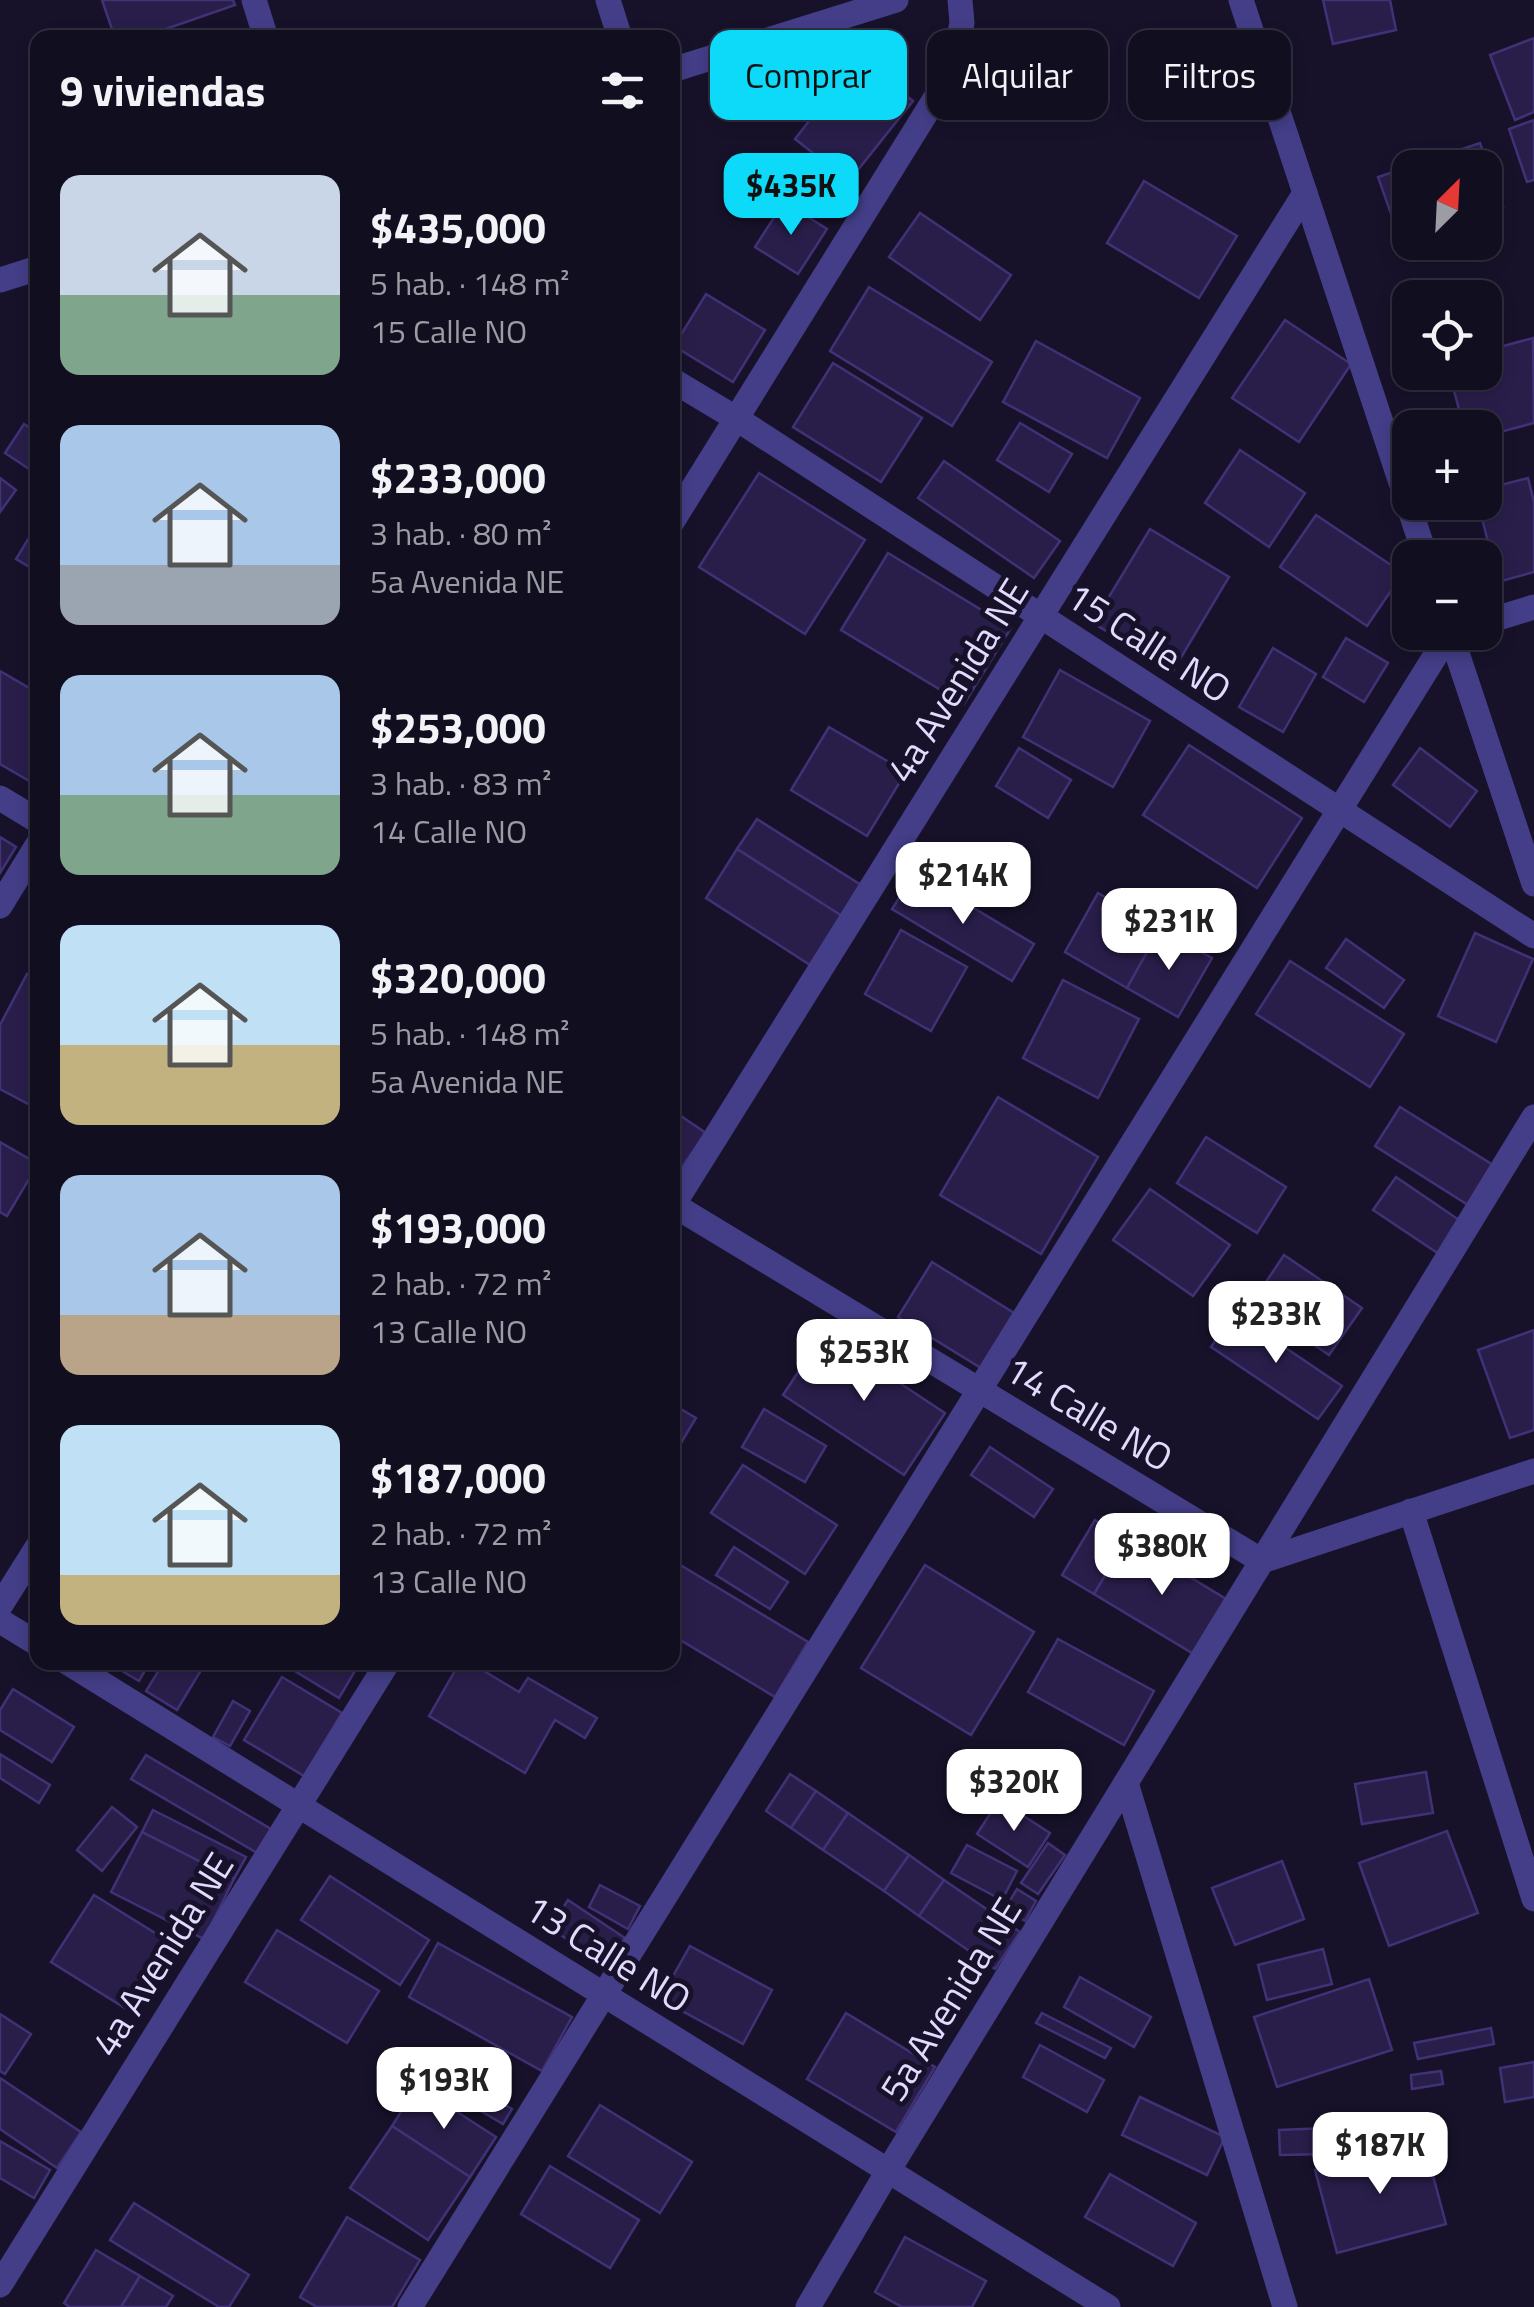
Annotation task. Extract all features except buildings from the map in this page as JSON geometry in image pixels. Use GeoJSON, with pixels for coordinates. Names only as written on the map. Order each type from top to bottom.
{"type":"FeatureCollection","features":[{"type":"Feature","properties":{"kind":"street"},"geometry":{"type":"LineString","coordinates":[[254,0],[263,30]]}},
{"type":"Feature","properties":{"kind":"street"},"geometry":{"type":"LineString","coordinates":[[608,0],[617,30]]}},
{"type":"Feature","properties":{"kind":"street"},"geometry":{"type":"LineString","coordinates":[[680,68],[896,0]]}},
{"type":"Feature","properties":{"kind":"street"},"geometry":{"type":"LineString","coordinates":[[680,509],[952,72],[962,24],[960,0]]}},
{"type":"Feature","properties":{"kind":"street"},"geometry":{"type":"LineString","coordinates":[[1241,0],[1420,540]]}},
{"type":"Feature","properties":{"kind":"street","name":"4a Avenida NE"},"geometry":{"type":"LineString","coordinates":[[680,1195],[1305,193]]}},
{"type":"Feature","properties":{"kind":"street"},"geometry":{"type":"LineString","coordinates":[[0,280],[30,271]]}},
{"type":"Feature","properties":{"kind":"street","name":"15 Calle NO"},"geometry":{"type":"LineString","coordinates":[[680,385],[1534,936]]}},
{"type":"Feature","properties":{"kind":"street"},"geometry":{"type":"LineString","coordinates":[[1502,616],[1534,606]]}},
{"type":"Feature","properties":{"kind":"street"},"geometry":{"type":"LineString","coordinates":[[410,2307],[1439,650]]}},
{"type":"Feature","properties":{"kind":"street"},"geometry":{"type":"LineString","coordinates":[[1456,650],[1534,884]]}},
{"type":"Feature","properties":{"kind":"street"},"geometry":{"type":"LineString","coordinates":[[0,798],[30,815]]}},
{"type":"Feature","properties":{"kind":"street"},"geometry":{"type":"LineString","coordinates":[[0,906],[30,857]]}},
{"type":"Feature","properties":{"kind":"street","name":"5a Avenida NE"},"geometry":{"type":"LineString","coordinates":[[808,2307],[1534,1118]]}},
{"type":"Feature","properties":{"kind":"street","name":"14 Calle NO"},"geometry":{"type":"LineString","coordinates":[[680,1210],[1262,1561]]}},
{"type":"Feature","properties":{"kind":"street"},"geometry":{"type":"LineString","coordinates":[[1262,1561],[1534,1471]]}},
{"type":"Feature","properties":{"kind":"street"},"geometry":{"type":"LineString","coordinates":[[1411,1511],[1534,1899]]}},
{"type":"Feature","properties":{"kind":"street"},"geometry":{"type":"LineString","coordinates":[[0,1606],[30,1559]]}},
{"type":"Feature","properties":{"kind":"street"},"geometry":{"type":"LineString","coordinates":[[0,1621],[30,1639]]}},
{"type":"Feature","properties":{"kind":"street","name":"13 Calle NO"},"geometry":{"type":"LineString","coordinates":[[80,1670],[1108,2307]]}},
{"type":"Feature","properties":{"kind":"street","name":"4a Avenida NE"},"geometry":{"type":"LineString","coordinates":[[0,2285],[383,1670]]}},
{"type":"Feature","properties":{"kind":"street"},"geometry":{"type":"LineString","coordinates":[[1126,1783],[1285,2307]]}}]}
